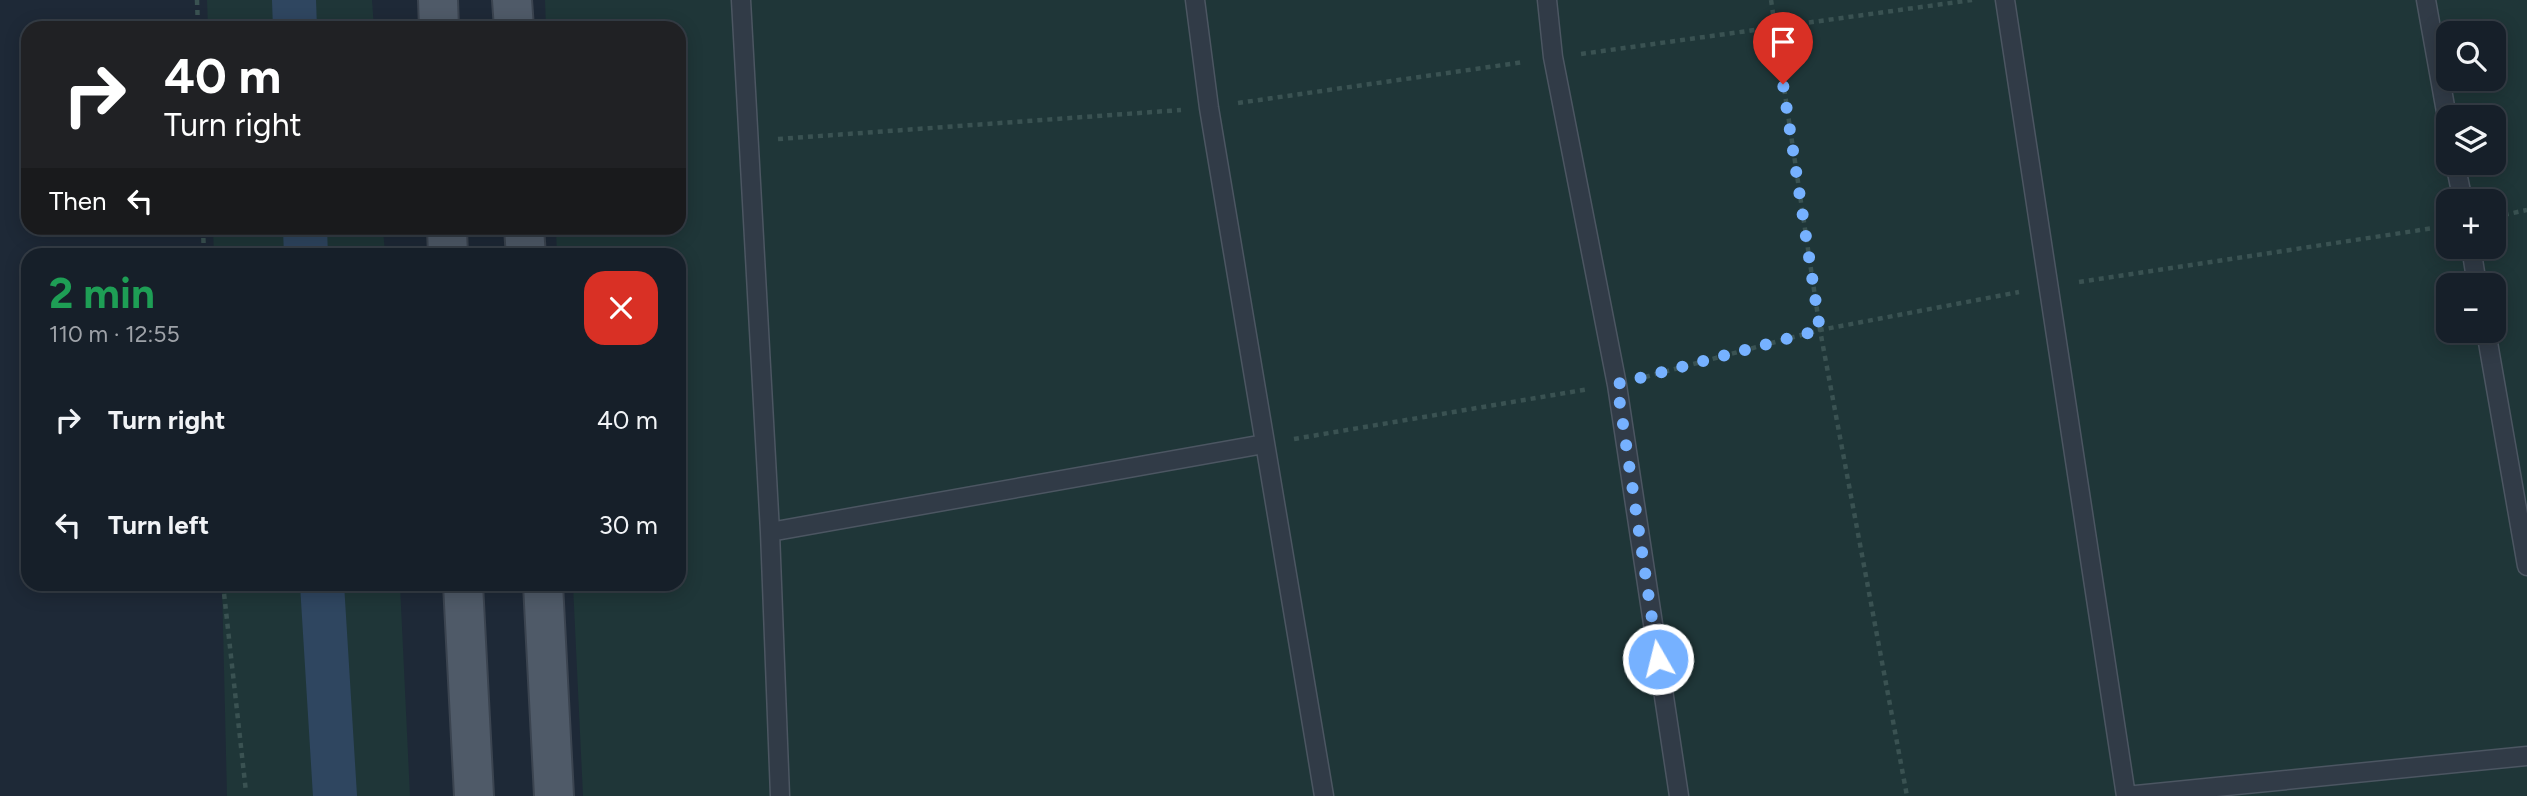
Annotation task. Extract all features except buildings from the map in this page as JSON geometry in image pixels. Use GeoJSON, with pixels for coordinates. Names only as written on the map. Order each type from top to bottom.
{"type":"FeatureCollection","features":[{"type":"Feature","properties":{"kind":"main road"},"geometry":{"type":"LineString","coordinates":[[438,0],[439,21]]}},
{"type":"Feature","properties":{"kind":"main road"},"geometry":{"type":"LineString","coordinates":[[512,0],[514,21]]}},
{"type":"Feature","properties":{"kind":"main road"},"geometry":{"type":"LineString","coordinates":[[463,591],[474,796]]}},
{"type":"Feature","properties":{"kind":"main road"},"geometry":{"type":"LineString","coordinates":[[543,591],[554,796]]}},
{"type":"Feature","properties":{"kind":"lane"},"geometry":{"type":"LineString","coordinates":[[741,0],[770,532],[780,796]]}},
{"type":"Feature","properties":{"kind":"lane"},"geometry":{"type":"LineString","coordinates":[[1195,0],[1209,108],[1324,796]]}},
{"type":"Feature","properties":{"kind":"lane"},"geometry":{"type":"LineString","coordinates":[[1547,0],[1553,57],[1617,384],[1679,796]]}},
{"type":"Feature","properties":{"kind":"lane"},"geometry":{"type":"LineString","coordinates":[[2005,0],[2046,287],[2126,796],[2527,756]]}},
{"type":"Feature","properties":{"kind":"lane"},"geometry":{"type":"LineString","coordinates":[[2426,0],[2445,105]]}},
{"type":"Feature","properties":{"kind":"lane"},"geometry":{"type":"LineString","coordinates":[[2488,343],[2527,566]]}},
{"type":"Feature","properties":{"kind":"lane"},"geometry":{"type":"LineString","coordinates":[[770,532],[1264,444]]}},
{"type":"Feature","properties":{"kind":"path"},"geometry":{"type":"LineString","coordinates":[[197,0],[198,21]]}},
{"type":"Feature","properties":{"kind":"path"},"geometry":{"type":"LineString","coordinates":[[1771,0],[1820,330],[1907,796]]}},
{"type":"Feature","properties":{"kind":"path"},"geometry":{"type":"LineString","coordinates":[[750,142],[1209,108],[1553,57],[1972,0]]}},
{"type":"Feature","properties":{"kind":"path"},"geometry":{"type":"LineString","coordinates":[[2506,214],[2527,210]]}},
{"type":"Feature","properties":{"kind":"path"},"geometry":{"type":"LineString","coordinates":[[1264,444],[1617,384],[1820,330],[2046,287],[2436,228]]}},
{"type":"Feature","properties":{"kind":"path"},"geometry":{"type":"LineString","coordinates":[[224,591],[246,792]]}},
{"type":"Feature","properties":{"kind":"green space"},"geometry":{"type":"Polygon","coordinates":[[[207,0],[372,0],[374,21],[208,21],[207,0]]]}},
{"type":"Feature","properties":{"kind":"green space"},"geometry":{"type":"Polygon","coordinates":[[[545,0],[2527,0],[2527,796],[583,796],[573,591],[686,591],[686,248],[557,248],[556,235],[686,235],[686,21],[546,21],[545,0]]]}},
{"type":"Feature","properties":{"kind":"green space"},"geometry":{"type":"Polygon","coordinates":[[[213,235],[384,235],[384,248],[214,248],[213,235]]]}},
{"type":"Feature","properties":{"kind":"green space"},"geometry":{"type":"Polygon","coordinates":[[[222,591],[400,591],[410,796],[227,796],[222,591]]]}},
{"type":"Feature","properties":{"kind":"waterway"},"geometry":{"type":"LineString","coordinates":[[294,0],[295,21]]}},
{"type":"Feature","properties":{"kind":"waterway"},"geometry":{"type":"LineString","coordinates":[[305,235],[306,248]]}},
{"type":"Feature","properties":{"kind":"waterway"},"geometry":{"type":"LineString","coordinates":[[322,591],[335,796]]}},
{"type":"Feature","properties":{"kind":"route"},"geometry":{"type":"LineString","coordinates":[[1658,659],[1617,384],[1820,330],[1783,84]]}}]}
